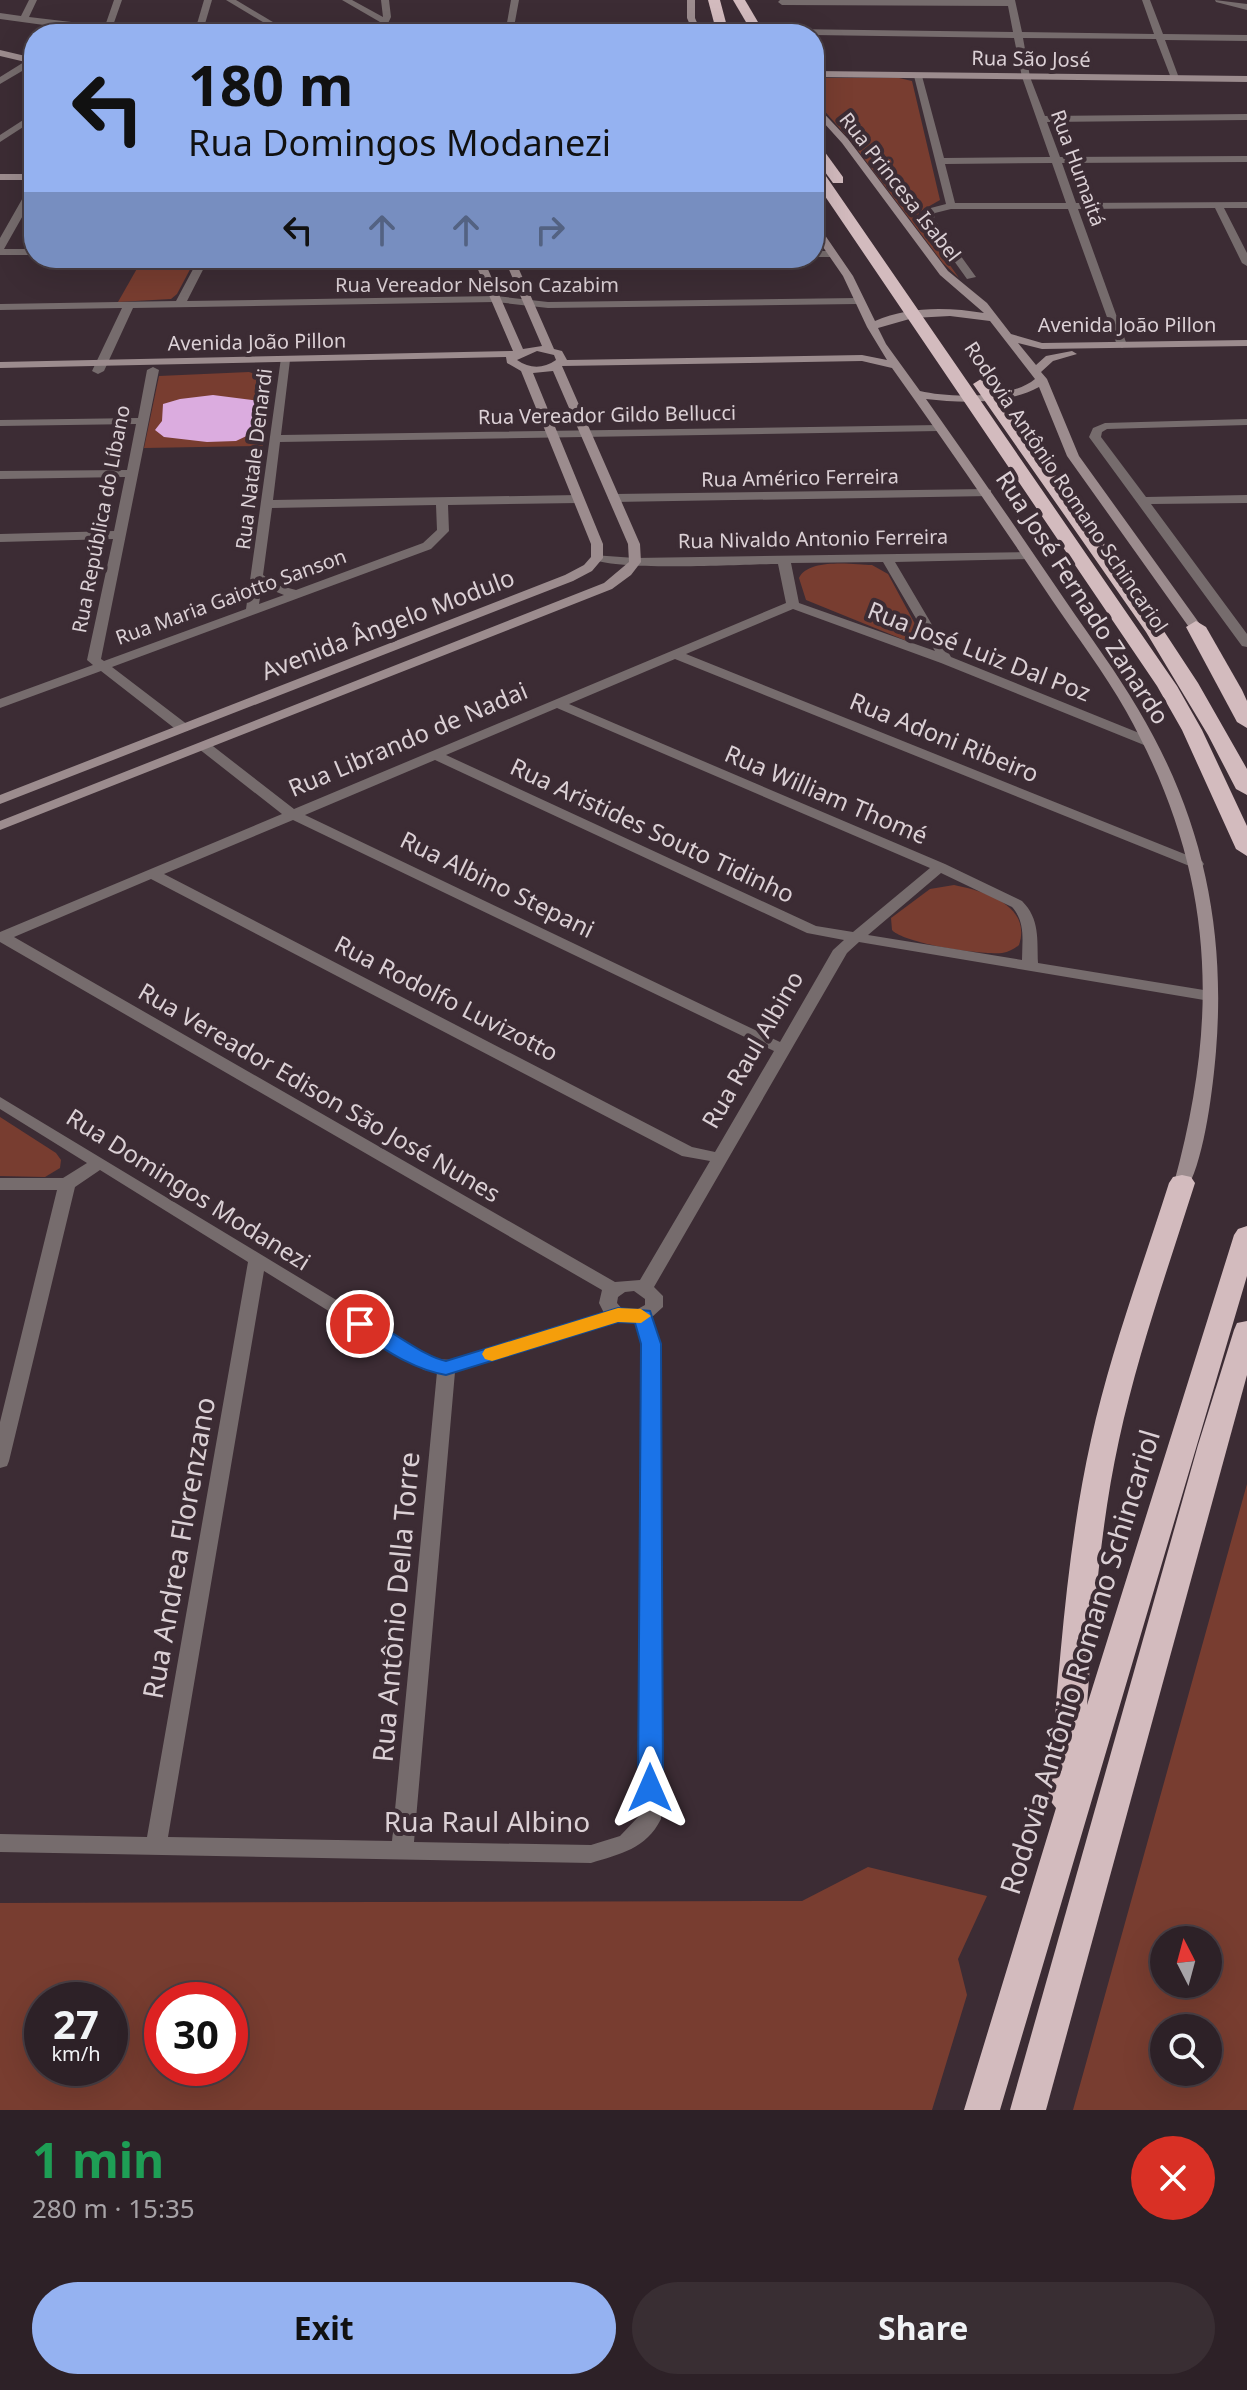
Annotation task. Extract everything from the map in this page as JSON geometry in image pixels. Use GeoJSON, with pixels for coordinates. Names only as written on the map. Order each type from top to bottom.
{"type":"FeatureCollection","features":[{"type":"Feature","properties":{"kind":"highway"},"geometry":{"type":"LineString","coordinates":[[714,0],[720,24]]}},
{"type":"Feature","properties":{"kind":"highway"},"geometry":{"type":"LineString","coordinates":[[729,0],[735,24]]}},
{"type":"Feature","properties":{"kind":"highway"},"geometry":{"type":"LineString","coordinates":[[739,0],[753,24]]}},
{"type":"Feature","properties":{"kind":"highway","name":"Rodovia Antônio Romano Schincariol"},"geometry":{"type":"LineString","coordinates":[[824,161],[1161,639],[1217,730],[1247,789]]}},
{"type":"Feature","properties":{"kind":"highway","name":"Rodovia Antônio Romano Schincariol"},"geometry":{"type":"LineString","coordinates":[[824,184],[1167,686],[1198,743],[1247,849]]}},
{"type":"Feature","properties":{"kind":"highway"},"geometry":{"type":"LineString","coordinates":[[1196,627],[1247,722]]}},
{"type":"Feature","properties":{"kind":"highway"},"geometry":{"type":"LineString","coordinates":[[1060,1845],[1080,1613],[1105,1442],[1128,1350],[1182,1183]]}},
{"type":"Feature","properties":{"kind":"highway","name":"Rodovia Antônio Romano Schincariol"},"geometry":{"type":"LineString","coordinates":[[982,2110],[1197,1390],[1247,1235]]}},
{"type":"Feature","properties":{"kind":"highway"},"geometry":{"type":"LineString","coordinates":[[1028,2110],[1203,1476],[1247,1330]]}},
{"type":"Feature","properties":{"kind":"main road"},"geometry":{"type":"LineString","coordinates":[[691,0],[694,24]]}},
{"type":"Feature","properties":{"kind":"main road"},"geometry":{"type":"LineString","coordinates":[[0,53],[24,59]]}},
{"type":"Feature","properties":{"kind":"main road","name":"Rua São José"},"geometry":{"type":"LineString","coordinates":[[824,73],[1247,79]]}},
{"type":"Feature","properties":{"kind":"main road","name":"Rua Princesa Isabel"},"geometry":{"type":"LineString","coordinates":[[824,117],[944,273],[995,319],[1038,375],[1073,456],[1196,627]]}},
{"type":"Feature","properties":{"kind":"main road"},"geometry":{"type":"LineString","coordinates":[[0,177],[24,177]]}},
{"type":"Feature","properties":{"kind":"main road","name":"Rua José Fernado Zanardo"},"geometry":{"type":"LineString","coordinates":[[824,242],[848,276],[857,301],[881,344],[987,493],[1131,708],[1149,742],[1197,864],[1207,925],[1210,1051],[1195,1138],[1182,1183]]}},
{"type":"Feature","properties":{"kind":"main road"},"geometry":{"type":"LineString","coordinates":[[482,268],[516,356],[526,369],[597,544],[597,558]]}},
{"type":"Feature","properties":{"kind":"main road"},"geometry":{"type":"LineString","coordinates":[[513,268],[557,358],[634,544],[635,562]]}},
{"type":"Feature","properties":{"kind":"main road"},"geometry":{"type":"LineString","coordinates":[[872,327],[894,318],[958,313],[995,319]]}},
{"type":"Feature","properties":{"kind":"main road","name":"Avenida João Pillon"},"geometry":{"type":"LineString","coordinates":[[1008,336],[1042,346],[1247,343]]}},
{"type":"Feature","properties":{"kind":"main road"},"geometry":{"type":"LineString","coordinates":[[526,369],[557,358],[862,350],[881,344]]}},
{"type":"Feature","properties":{"kind":"main road","name":"Avenida João Pillon"},"geometry":{"type":"LineString","coordinates":[[914,393],[949,399],[1016,393],[1033,388],[1050,358],[1072,354],[1247,351]]}},
{"type":"Feature","properties":{"kind":"main road","name":"Avenida João Pillon"},"geometry":{"type":"LineString","coordinates":[[0,365],[153,370],[516,356],[557,358]]}},
{"type":"Feature","properties":{"kind":"main road"},"geometry":{"type":"LineString","coordinates":[[557,358],[862,358],[896,365]]}},
{"type":"Feature","properties":{"kind":"main road","name":"Avenida João Pillon"},"geometry":{"type":"LineString","coordinates":[[0,372],[285,364]]}},
{"type":"Feature","properties":{"kind":"main road","name":"Avenida Ângelo Modulo"},"geometry":{"type":"LineString","coordinates":[[0,800],[569,578],[588,568],[597,558]]}},
{"type":"Feature","properties":{"kind":"main road","name":"Avenida Ângelo Modulo"},"geometry":{"type":"LineString","coordinates":[[0,826],[608,586],[635,562]]}},
{"type":"Feature","properties":{"kind":"main road"},"geometry":{"type":"LineString","coordinates":[[233,709],[256,725]]}},
{"type":"Feature","properties":{"kind":"main road"},"geometry":{"type":"LineString","coordinates":[[137,746],[159,763]]}},
{"type":"Feature","properties":{"kind":"street"},"geometry":{"type":"LineString","coordinates":[[24,19],[33,0]]}},
{"type":"Feature","properties":{"kind":"street"},"geometry":{"type":"LineString","coordinates":[[110,24],[118,0]]}},
{"type":"Feature","properties":{"kind":"street"},"geometry":{"type":"LineString","coordinates":[[201,24],[208,0]]}},
{"type":"Feature","properties":{"kind":"street"},"geometry":{"type":"LineString","coordinates":[[230,0],[272,24]]}},
{"type":"Feature","properties":{"kind":"street"},"geometry":{"type":"LineString","coordinates":[[346,0],[386,22]]}},
{"type":"Feature","properties":{"kind":"street"},"geometry":{"type":"LineString","coordinates":[[385,0],[386,22]]}},
{"type":"Feature","properties":{"kind":"street"},"geometry":{"type":"LineString","coordinates":[[511,24],[515,0]]}},
{"type":"Feature","properties":{"kind":"street"},"geometry":{"type":"LineString","coordinates":[[1146,0],[1175,78]]}},
{"type":"Feature","properties":{"kind":"street"},"geometry":{"type":"LineString","coordinates":[[1219,0],[1247,7]]}},
{"type":"Feature","properties":{"kind":"street"},"geometry":{"type":"LineString","coordinates":[[782,4],[1011,2]]}},
{"type":"Feature","properties":{"kind":"street","name":"Rua Humaitá"},"geometry":{"type":"LineString","coordinates":[[1011,2],[1026,77],[1122,345]]}},
{"type":"Feature","properties":{"kind":"street"},"geometry":{"type":"LineString","coordinates":[[0,16],[56,24]]}},
{"type":"Feature","properties":{"kind":"street"},"geometry":{"type":"LineString","coordinates":[[786,20],[788,24]]}},
{"type":"Feature","properties":{"kind":"street"},"geometry":{"type":"LineString","coordinates":[[824,33],[1247,38]]}},
{"type":"Feature","properties":{"kind":"street"},"geometry":{"type":"LineString","coordinates":[[0,81],[24,66]]}},
{"type":"Feature","properties":{"kind":"street"},"geometry":{"type":"LineString","coordinates":[[918,76],[951,206],[1247,205]]}},
{"type":"Feature","properties":{"kind":"street"},"geometry":{"type":"LineString","coordinates":[[1041,119],[1247,117]]}},
{"type":"Feature","properties":{"kind":"street"},"geometry":{"type":"LineString","coordinates":[[0,139],[24,123]]}},
{"type":"Feature","properties":{"kind":"street"},"geometry":{"type":"LineString","coordinates":[[939,161],[1247,159]]}},
{"type":"Feature","properties":{"kind":"street"},"geometry":{"type":"LineString","coordinates":[[1218,205],[1247,263]]}},
{"type":"Feature","properties":{"kind":"street"},"geometry":{"type":"LineString","coordinates":[[24,206],[0,250],[24,251]]}},
{"type":"Feature","properties":{"kind":"street","name":"Rua Princesa Isabel"},"geometry":{"type":"LineString","coordinates":[[951,206],[933,209],[927,215],[971,277]]}},
{"type":"Feature","properties":{"kind":"street"},"geometry":{"type":"LineString","coordinates":[[824,254],[832,254]]}},
{"type":"Feature","properties":{"kind":"street"},"geometry":{"type":"LineString","coordinates":[[180,304],[199,268]]}},
{"type":"Feature","properties":{"kind":"street","name":"Rua Vereador Nelson Cazabim"},"geometry":{"type":"LineString","coordinates":[[0,307],[496,299],[529,304],[857,301]]}},
{"type":"Feature","properties":{"kind":"street"},"geometry":{"type":"LineString","coordinates":[[100,367],[129,305]]}},
{"type":"Feature","properties":{"kind":"street","name":"Rua Natale Denardi"},"geometry":{"type":"LineString","coordinates":[[252,611],[285,364]]}},
{"type":"Feature","properties":{"kind":"street","name":"Rua República do Líbano"},"geometry":{"type":"LineString","coordinates":[[153,370],[140,421],[94,660],[183,728]]}},
{"type":"Feature","properties":{"kind":"street"},"geometry":{"type":"LineString","coordinates":[[0,423],[140,421]]}},
{"type":"Feature","properties":{"kind":"street"},"geometry":{"type":"LineString","coordinates":[[1247,422],[1120,425],[1097,430],[1095,437],[1247,643]]}},
{"type":"Feature","properties":{"kind":"street","name":"Rua Vereador Gildo Bellucci"},"geometry":{"type":"LineString","coordinates":[[276,439],[939,428]]}},
{"type":"Feature","properties":{"kind":"street"},"geometry":{"type":"LineString","coordinates":[[0,475],[130,473]]}},
{"type":"Feature","properties":{"kind":"street","name":"Rua Américo Ferreira"},"geometry":{"type":"LineString","coordinates":[[614,498],[987,493]]}},
{"type":"Feature","properties":{"kind":"street"},"geometry":{"type":"LineString","coordinates":[[268,504],[578,499]]}},
{"type":"Feature","properties":{"kind":"street"},"geometry":{"type":"LineString","coordinates":[[1141,501],[1247,499]]}},
{"type":"Feature","properties":{"kind":"street","name":"Rua Maria Gaiotto Sanson"},"geometry":{"type":"LineString","coordinates":[[0,704],[427,546],[443,531],[442,501]]}},
{"type":"Feature","properties":{"kind":"street"},"geometry":{"type":"LineString","coordinates":[[0,552],[6,538],[118,535]]}},
{"type":"Feature","properties":{"kind":"street","name":"Rua Nivaldo Antonio Ferreira"},"geometry":{"type":"LineString","coordinates":[[597,558],[635,562],[1029,556]]}},
{"type":"Feature","properties":{"kind":"street"},"geometry":{"type":"LineString","coordinates":[[887,558],[946,660]]}},
{"type":"Feature","properties":{"kind":"street"},"geometry":{"type":"LineString","coordinates":[[784,560],[793,605]]}},
{"type":"Feature","properties":{"kind":"street"},"geometry":{"type":"LineString","coordinates":[[257,577],[273,588],[296,594]]}},
{"type":"Feature","properties":{"kind":"street","name":"Rua José Luiz Dal Poz"},"geometry":{"type":"LineString","coordinates":[[793,605],[946,660],[1149,742]]}},
{"type":"Feature","properties":{"kind":"street","name":"Rua Librando de Nadai"},"geometry":{"type":"LineString","coordinates":[[1,937],[290,813],[793,605]]}},
{"type":"Feature","properties":{"kind":"street","name":"Rua Adoni Ribeiro"},"geometry":{"type":"LineString","coordinates":[[674,654],[1197,864]]}},
{"type":"Feature","properties":{"kind":"street","name":"Rua William Thomé"},"geometry":{"type":"LineString","coordinates":[[556,703],[940,867],[1026,911],[1029,919],[1030,965]]}},
{"type":"Feature","properties":{"kind":"street","name":"Rua Albino Stepani"},"geometry":{"type":"LineString","coordinates":[[204,746],[290,813],[782,1049]]}},
{"type":"Feature","properties":{"kind":"street","name":"Rua Aristides Souto Tidinho"},"geometry":{"type":"LineString","coordinates":[[433,754],[812,930],[1210,996]]}},
{"type":"Feature","properties":{"kind":"street","name":"Rua Raul Albino"},"geometry":{"type":"LineString","coordinates":[[645,1287],[841,950],[940,867]]}},
{"type":"Feature","properties":{"kind":"street","name":"Rua Rodolfo Luvizotto"},"geometry":{"type":"LineString","coordinates":[[153,874],[688,1152],[720,1158]]}},
{"type":"Feature","properties":{"kind":"street","name":"Rua Vereador Edison São José Nunes"},"geometry":{"type":"LineString","coordinates":[[1,937],[614,1289]]}},
{"type":"Feature","properties":{"kind":"street","name":"Rua Domingos Modanezi"},"geometry":{"type":"LineString","coordinates":[[0,1102],[411,1356],[446,1368]]}},
{"type":"Feature","properties":{"kind":"street"},"geometry":{"type":"LineString","coordinates":[[0,1184],[67,1184],[99,1163]]}},
{"type":"Feature","properties":{"kind":"street"},"geometry":{"type":"LineString","coordinates":[[0,1461],[67,1184]]}},
{"type":"Feature","properties":{"kind":"street","name":"Rua Andrea Florenzano"},"geometry":{"type":"LineString","coordinates":[[156,1846],[257,1260]]}},
{"type":"Feature","properties":{"kind":"street"},"geometry":{"type":"LineString","coordinates":[[446,1368],[618,1315],[643,1316],[656,1302],[654,1296],[645,1287],[629,1285],[614,1289],[607,1300],[611,1311],[618,1315]]}},
{"type":"Feature","properties":{"kind":"street","name":"Rua Raul Albino"},"geometry":{"type":"LineString","coordinates":[[0,1843],[591,1854],[627,1843],[650,1819],[651,1344],[643,1316]]}},
{"type":"Feature","properties":{"kind":"street","name":"Rua Antônio Della Torre"},"geometry":{"type":"LineString","coordinates":[[402,1850],[446,1368]]}},
{"type":"Feature","properties":{"kind":"shaded area"},"geometry":{"type":"Polygon","coordinates":[[[824,78],[899,78],[912,81],[940,200],[919,212],[917,219],[959,278],[943,263],[824,110],[824,78]]]}},
{"type":"Feature","properties":{"kind":"shaded area"},"geometry":{"type":"Polygon","coordinates":[[[137,268],[191,268],[171,299],[118,302],[137,268]]]}},
{"type":"Feature","properties":{"kind":"shaded area"},"geometry":{"type":"Polygon","coordinates":[[[249,372],[270,379],[263,446],[144,448],[159,376],[249,372]]]}},
{"type":"Feature","properties":{"kind":"shaded area"},"geometry":{"type":"Polygon","coordinates":[[[843,563],[872,565],[888,574],[921,635],[919,639],[907,641],[806,600],[799,578],[812,567],[843,563]]]}},
{"type":"Feature","properties":{"kind":"shaded area"},"geometry":{"type":"Polygon","coordinates":[[[954,885],[992,896],[1012,910],[1019,920],[1019,945],[1002,953],[962,950],[912,940],[892,930],[891,918],[930,889],[954,885]]]}},
{"type":"Feature","properties":{"kind":"shaded area"},"geometry":{"type":"Polygon","coordinates":[[[0,1117],[56,1153],[61,1160],[60,1168],[45,1177],[0,1176],[0,1117]]]}},
{"type":"Feature","properties":{"kind":"shaded area"},"geometry":{"type":"Polygon","coordinates":[[[1247,1484],[1247,2110],[1073,2110],[1247,1484]]]}},
{"type":"Feature","properties":{"kind":"shaded area"},"geometry":{"type":"Polygon","coordinates":[[[868,1867],[987,1896],[958,1959],[967,1995],[932,2110],[0,2110],[0,1903],[802,1901],[868,1867]]]}},
{"type":"Feature","properties":{"kind":"building"},"geometry":{"type":"Polygon","coordinates":[[[213,395],[261,401],[259,430],[236,441],[207,442],[164,437],[155,430],[162,421],[163,404],[213,395]]]}},
{"type":"Feature","properties":{"kind":"slow traffic"},"geometry":{"type":"LineString","coordinates":[[492,1354],[618,1315],[641,1316]]}},
{"type":"Feature","properties":{"kind":"route"},"geometry":{"type":"LineString","coordinates":[[360,1324],[411,1356],[446,1368],[618,1315],[643,1316],[651,1344],[650,1788]]}}]}
